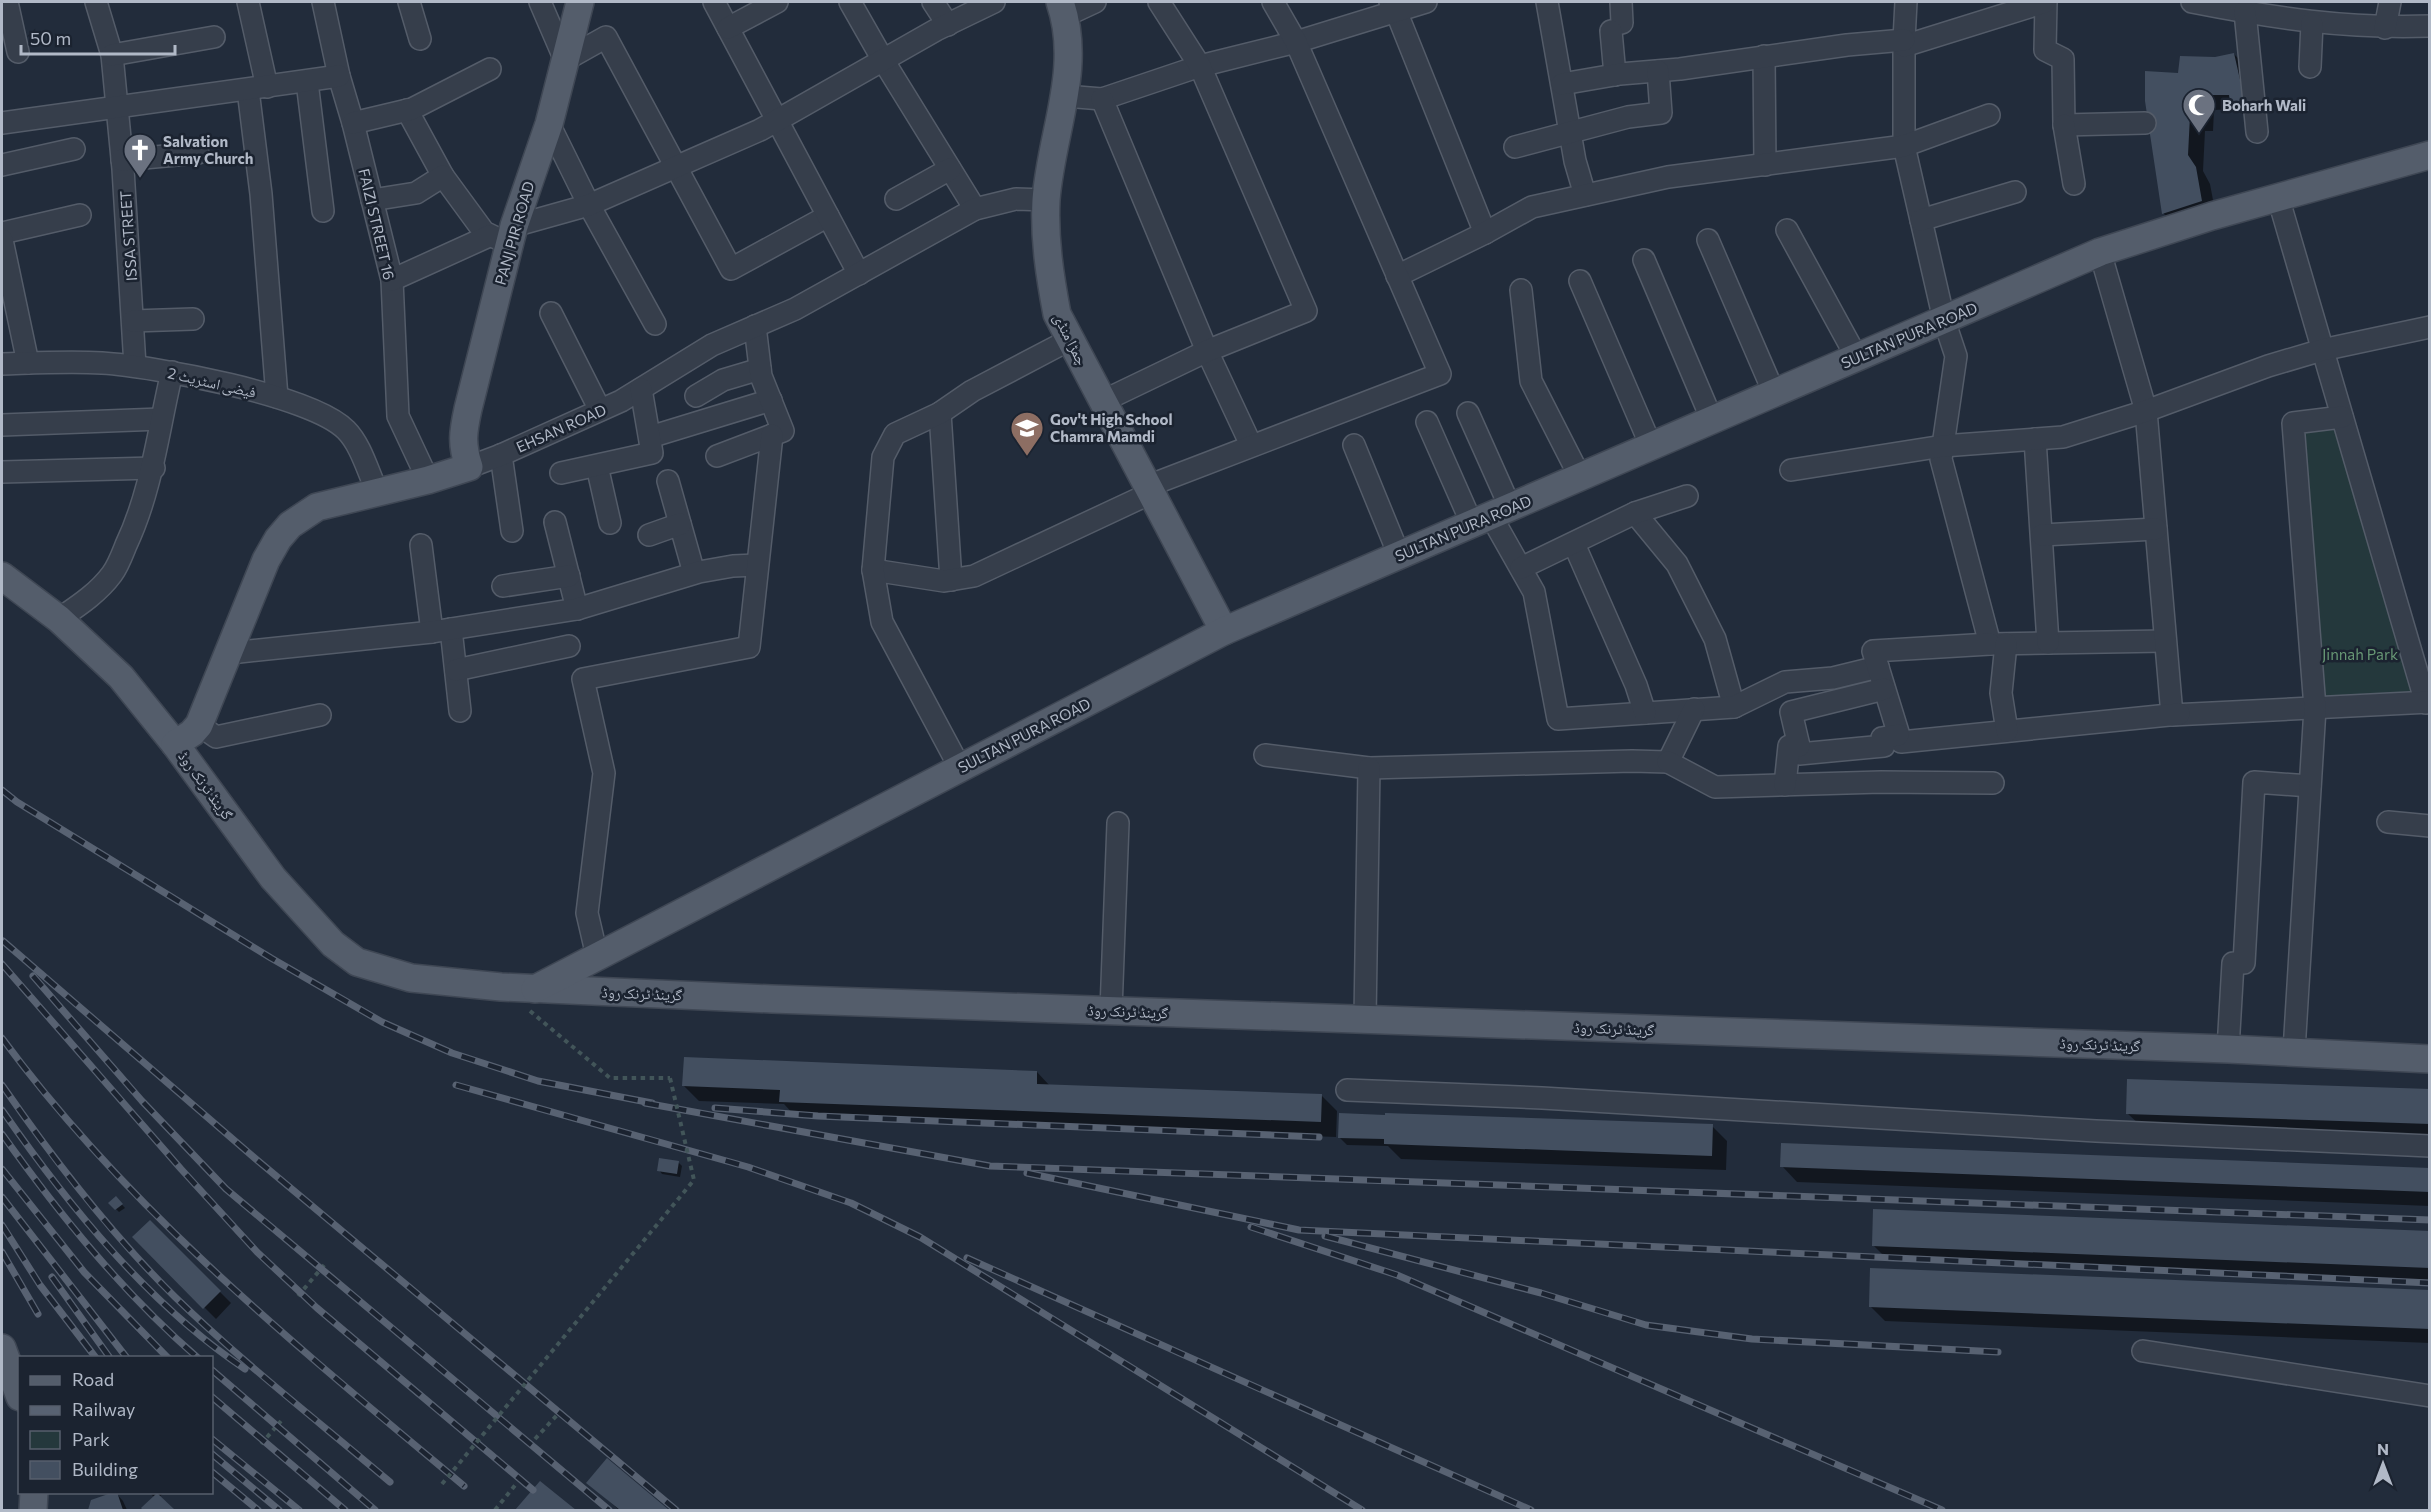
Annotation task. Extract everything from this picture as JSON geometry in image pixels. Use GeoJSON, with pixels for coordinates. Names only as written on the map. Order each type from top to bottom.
{"type":"FeatureCollection","features":[{"type":"Feature","properties":{"kind":"main road","name":"PANJ PIR ROAD"},"geometry":{"type":"LineString","coordinates":[[469,467],[462,449],[463,434],[504,235],[549,124],[580,2]]}},
{"type":"Feature","properties":{"kind":"main road","name":"چمڑا منڈی"},"geometry":{"type":"LineString","coordinates":[[1062,9],[1070,44],[1065,96],[1046,200],[1047,239],[1057,314],[1224,631]]}},
{"type":"Feature","properties":{"kind":"main road","name":"SULTAN PURA ROAD"},"geometry":{"type":"LineString","coordinates":[[531,999],[597,956],[1224,631],[2100,252],[2278,197],[2430,155]]}},
{"type":"Feature","properties":{"kind":"main road","name":"EHSAN ROAD"},"geometry":{"type":"LineString","coordinates":[[175,744],[192,733],[199,725],[266,560],[278,538],[290,525],[317,507],[429,480],[469,467]]}},
{"type":"Feature","properties":{"kind":"main road","name":"گرینڈ ٹرنک روڈ"},"geometry":{"type":"LineString","coordinates":[[2,576],[59,619],[120,677],[175,744],[273,878],[333,944],[357,962],[411,978],[531,999],[1111,1010],[2294,1051],[2430,1059]]}},
{"type":"Feature","properties":{"kind":"main road"},"geometry":{"type":"LineString","coordinates":[[2,1348],[18,1392]]}},
{"type":"Feature","properties":{"kind":"main road"},"geometry":{"type":"LineString","coordinates":[[33,1494],[33,1510]]}},
{"type":"Feature","properties":{"kind":"street"},"geometry":{"type":"LineString","coordinates":[[7,2],[18,52]]}},
{"type":"Feature","properties":{"kind":"street","name":"ISSA STREET"},"geometry":{"type":"LineString","coordinates":[[97,2],[112,56],[122,160],[135,366]]}},
{"type":"Feature","properties":{"kind":"street"},"geometry":{"type":"LineString","coordinates":[[248,2],[257,88],[261,194],[278,397]]}},
{"type":"Feature","properties":{"kind":"street","name":"FAIZI STREET 16"},"geometry":{"type":"LineString","coordinates":[[323,2],[339,76],[392,280],[398,416],[429,480]]}},
{"type":"Feature","properties":{"kind":"street"},"geometry":{"type":"LineString","coordinates":[[409,2],[420,39]]}},
{"type":"Feature","properties":{"kind":"street"},"geometry":{"type":"LineString","coordinates":[[540,2],[566,60],[606,37],[731,268],[828,216]]}},
{"type":"Feature","properties":{"kind":"street"},"geometry":{"type":"LineString","coordinates":[[714,2],[859,274]]}},
{"type":"Feature","properties":{"kind":"street"},"geometry":{"type":"LineString","coordinates":[[728,28],[777,2]]}},
{"type":"Feature","properties":{"kind":"street"},"geometry":{"type":"LineString","coordinates":[[850,2],[975,209]]}},
{"type":"Feature","properties":{"kind":"street"},"geometry":{"type":"LineString","coordinates":[[933,2],[948,25]]}},
{"type":"Feature","properties":{"kind":"street"},"geometry":{"type":"LineString","coordinates":[[392,280],[504,235],[589,205],[777,121],[883,60],[994,2]]}},
{"type":"Feature","properties":{"kind":"street"},"geometry":{"type":"LineString","coordinates":[[1062,9],[1095,2]]}},
{"type":"Feature","properties":{"kind":"street"},"geometry":{"type":"LineString","coordinates":[[1103,401],[1207,351],[1306,311],[1200,66],[1160,2]]}},
{"type":"Feature","properties":{"kind":"street"},"geometry":{"type":"LineString","coordinates":[[873,570],[944,581],[974,576],[1149,489],[1251,445],[1440,374],[1296,42],[1273,2]]}},
{"type":"Feature","properties":{"kind":"street"},"geometry":{"type":"LineString","coordinates":[[1065,96],[1102,99],[1200,66],[1296,42],[1393,6],[1426,2]]}},
{"type":"Feature","properties":{"kind":"street"},"geometry":{"type":"LineString","coordinates":[[1547,2],[1570,132],[1585,195]]}},
{"type":"Feature","properties":{"kind":"street"},"geometry":{"type":"LineString","coordinates":[[1906,2],[1904,146],[1944,320],[1956,356],[1941,459],[1998,644],[2001,693],[2007,731]]}},
{"type":"Feature","properties":{"kind":"street"},"geometry":{"type":"LineString","coordinates":[[1562,84],[1764,56],[1904,43],[2045,2],[2045,50],[2063,58],[2064,125],[2074,184]]}},
{"type":"Feature","properties":{"kind":"street"},"geometry":{"type":"LineString","coordinates":[[2192,2],[2241,8],[2312,23],[2385,28],[2430,26]]}},
{"type":"Feature","properties":{"kind":"street"},"geometry":{"type":"LineString","coordinates":[[2385,28],[2390,2]]}},
{"type":"Feature","properties":{"kind":"street"},"geometry":{"type":"LineString","coordinates":[[1393,6],[1485,233]]}},
{"type":"Feature","properties":{"kind":"street"},"geometry":{"type":"LineString","coordinates":[[2241,8],[2258,132]]}},
{"type":"Feature","properties":{"kind":"street"},"geometry":{"type":"LineString","coordinates":[[1616,75],[1618,18]]}},
{"type":"Feature","properties":{"kind":"street"},"geometry":{"type":"LineString","coordinates":[[2310,67],[2312,23]]}},
{"type":"Feature","properties":{"kind":"street"},"geometry":{"type":"LineString","coordinates":[[112,56],[214,37]]}},
{"type":"Feature","properties":{"kind":"street"},"geometry":{"type":"LineString","coordinates":[[1764,56],[1765,165]]}},
{"type":"Feature","properties":{"kind":"street"},"geometry":{"type":"LineString","coordinates":[[353,123],[407,110],[490,69]]}},
{"type":"Feature","properties":{"kind":"street"},"geometry":{"type":"LineString","coordinates":[[1515,147],[1628,117],[1661,113],[1658,70]]}},
{"type":"Feature","properties":{"kind":"street"},"geometry":{"type":"LineString","coordinates":[[2,123],[339,76]]}},
{"type":"Feature","properties":{"kind":"street"},"geometry":{"type":"LineString","coordinates":[[307,82],[323,211]]}},
{"type":"Feature","properties":{"kind":"street"},"geometry":{"type":"LineString","coordinates":[[1102,99],[1207,351],[1251,445]]}},
{"type":"Feature","properties":{"kind":"street"},"geometry":{"type":"LineString","coordinates":[[407,110],[443,176],[484,232],[504,235]]}},
{"type":"Feature","properties":{"kind":"street"},"geometry":{"type":"LineString","coordinates":[[1397,276],[1532,207],[1668,177],[1904,146],[1989,115]]}},
{"type":"Feature","properties":{"kind":"street"},"geometry":{"type":"LineString","coordinates":[[2064,125],[2145,123]]}},
{"type":"Feature","properties":{"kind":"street"},"geometry":{"type":"LineString","coordinates":[[549,124],[589,205],[655,324]]}},
{"type":"Feature","properties":{"kind":"street"},"geometry":{"type":"LineString","coordinates":[[2,165],[74,149]]}},
{"type":"Feature","properties":{"kind":"street"},"geometry":{"type":"LineString","coordinates":[[122,160],[198,153]]}},
{"type":"Feature","properties":{"kind":"street"},"geometry":{"type":"LineString","coordinates":[[896,199],[950,168]]}},
{"type":"Feature","properties":{"kind":"street"},"geometry":{"type":"LineString","coordinates":[[372,200],[416,193],[443,176]]}},
{"type":"Feature","properties":{"kind":"street"},"geometry":{"type":"LineString","coordinates":[[1921,220],[2015,192]]}},
{"type":"Feature","properties":{"kind":"street"},"geometry":{"type":"LineString","coordinates":[[2165,641],[1998,644],[1873,651],[1900,742],[2179,714],[2428,703],[2278,197]]}},
{"type":"Feature","properties":{"kind":"street","name":"EHSAN ROAD"},"geometry":{"type":"LineString","coordinates":[[469,467],[621,401],[712,345],[795,309],[975,209],[1016,199],[1046,200]]}},
{"type":"Feature","properties":{"kind":"street"},"geometry":{"type":"LineString","coordinates":[[2,233],[80,215]]}},
{"type":"Feature","properties":{"kind":"street"},"geometry":{"type":"LineString","coordinates":[[1787,230],[1857,358]]}},
{"type":"Feature","properties":{"kind":"street"},"geometry":{"type":"LineString","coordinates":[[2,240],[8,299],[28,363]]}},
{"type":"Feature","properties":{"kind":"street"},"geometry":{"type":"LineString","coordinates":[[1708,240],[1774,393]]}},
{"type":"Feature","properties":{"kind":"street"},"geometry":{"type":"LineString","coordinates":[[2100,252],[2146,411],[2172,715],[2179,714]]}},
{"type":"Feature","properties":{"kind":"street"},"geometry":{"type":"LineString","coordinates":[[1644,260],[1712,420]]}},
{"type":"Feature","properties":{"kind":"street"},"geometry":{"type":"LineString","coordinates":[[1580,281],[1651,446]]}},
{"type":"Feature","properties":{"kind":"street"},"geometry":{"type":"LineString","coordinates":[[1521,290],[1531,381],[1580,477]]}},
{"type":"Feature","properties":{"kind":"street"},"geometry":{"type":"LineString","coordinates":[[551,313],[600,410]]}},
{"type":"Feature","properties":{"kind":"street"},"geometry":{"type":"LineString","coordinates":[[133,321],[193,319]]}},
{"type":"Feature","properties":{"kind":"street"},"geometry":{"type":"LineString","coordinates":[[717,456],[783,431],[760,369],[755,326]]}},
{"type":"Feature","properties":{"kind":"street"},"geometry":{"type":"LineString","coordinates":[[1791,470],[1943,446],[2063,437],[2146,411],[2268,366],[2322,350],[2430,327]]}},
{"type":"Feature","properties":{"kind":"street"},"geometry":{"type":"LineString","coordinates":[[960,768],[882,622],[873,570],[883,457],[895,434],[940,414],[972,391],[1071,339]]}},
{"type":"Feature","properties":{"kind":"street","name":"فیضی اسٹریٹ 2"},"geometry":{"type":"LineString","coordinates":[[2,364],[80,362],[135,366],[172,372],[278,397],[330,419],[346,430],[356,444],[377,491]]}},
{"type":"Feature","properties":{"kind":"street"},"geometry":{"type":"LineString","coordinates":[[696,396],[723,380],[760,369]]}},
{"type":"Feature","properties":{"kind":"street"},"geometry":{"type":"LineString","coordinates":[[59,619],[89,597],[112,574],[138,516],[154,468],[161,419],[172,372]]}},
{"type":"Feature","properties":{"kind":"street"},"geometry":{"type":"LineString","coordinates":[[561,473],[652,453],[641,389]]}},
{"type":"Feature","properties":{"kind":"street"},"geometry":{"type":"LineString","coordinates":[[650,437],[771,400]]}},
{"type":"Feature","properties":{"kind":"street"},"geometry":{"type":"LineString","coordinates":[[940,414],[951,580]]}},
{"type":"Feature","properties":{"kind":"street"},"geometry":{"type":"LineString","coordinates":[[1468,414],[1491,516]]}},
{"type":"Feature","properties":{"kind":"street"},"geometry":{"type":"LineString","coordinates":[[2294,1051],[2315,708],[2293,423],[2342,417]]}},
{"type":"Feature","properties":{"kind":"street"},"geometry":{"type":"LineString","coordinates":[[2,425],[161,419]]}},
{"type":"Feature","properties":{"kind":"street"},"geometry":{"type":"LineString","coordinates":[[1427,422],[1491,516],[1534,592],[1558,719],[1734,707],[1785,682],[1833,678],[1878,667]]}},
{"type":"Feature","properties":{"kind":"street"},"geometry":{"type":"LineString","coordinates":[[597,956],[587,913],[604,773],[583,679],[749,647],[772,435]]}},
{"type":"Feature","properties":{"kind":"street"},"geometry":{"type":"LineString","coordinates":[[2035,439],[2048,643]]}},
{"type":"Feature","properties":{"kind":"street"},"geometry":{"type":"LineString","coordinates":[[1354,445],[1399,555]]}},
{"type":"Feature","properties":{"kind":"street"},"geometry":{"type":"LineString","coordinates":[[501,455],[512,531]]}},
{"type":"Feature","properties":{"kind":"street"},"geometry":{"type":"LineString","coordinates":[[597,466],[610,524]]}},
{"type":"Feature","properties":{"kind":"street"},"geometry":{"type":"LineString","coordinates":[[2,472],[154,468]]}},
{"type":"Feature","properties":{"kind":"street"},"geometry":{"type":"LineString","coordinates":[[668,481],[694,573]]}},
{"type":"Feature","properties":{"kind":"street"},"geometry":{"type":"LineString","coordinates":[[1521,568],[1635,513],[1687,496]]}},
{"type":"Feature","properties":{"kind":"street"},"geometry":{"type":"LineString","coordinates":[[1635,513],[1677,564],[1715,639],[1734,707]]}},
{"type":"Feature","properties":{"kind":"street"},"geometry":{"type":"LineString","coordinates":[[555,522],[578,609]]}},
{"type":"Feature","properties":{"kind":"street"},"geometry":{"type":"LineString","coordinates":[[649,536],[680,524]]}},
{"type":"Feature","properties":{"kind":"street"},"geometry":{"type":"LineString","coordinates":[[2042,536],[2156,529]]}},
{"type":"Feature","properties":{"kind":"street"},"geometry":{"type":"LineString","coordinates":[[1574,544],[1636,685],[1645,713]]}},
{"type":"Feature","properties":{"kind":"street"},"geometry":{"type":"LineString","coordinates":[[421,545],[442,631],[456,670],[460,711]]}},
{"type":"Feature","properties":{"kind":"street"},"geometry":{"type":"LineString","coordinates":[[230,653],[442,631],[578,609],[694,573],[733,566],[757,565]]}},
{"type":"Feature","properties":{"kind":"street"},"geometry":{"type":"LineString","coordinates":[[503,586],[569,576]]}},
{"type":"Feature","properties":{"kind":"street"},"geometry":{"type":"LineString","coordinates":[[456,670],[569,646]]}},
{"type":"Feature","properties":{"kind":"street"},"geometry":{"type":"LineString","coordinates":[[1884,689],[1791,712],[1799,754],[1884,747],[1882,738],[1898,735]]}},
{"type":"Feature","properties":{"kind":"street"},"geometry":{"type":"LineString","coordinates":[[1668,762],[1694,710]]}},
{"type":"Feature","properties":{"kind":"street"},"geometry":{"type":"LineString","coordinates":[[199,725],[216,736],[320,715]]}},
{"type":"Feature","properties":{"kind":"street"},"geometry":{"type":"LineString","coordinates":[[1785,785],[1789,746],[1799,746]]}},
{"type":"Feature","properties":{"kind":"street"},"geometry":{"type":"LineString","coordinates":[[1265,755],[1369,768],[1632,760],[1668,762],[1715,787],[1881,782],[1993,783]]}},
{"type":"Feature","properties":{"kind":"street"},"geometry":{"type":"LineString","coordinates":[[1365,1019],[1369,768]]}},
{"type":"Feature","properties":{"kind":"street"},"geometry":{"type":"LineString","coordinates":[[2228,1049],[2233,963],[2244,963],[2254,782],[2310,786]]}},
{"type":"Feature","properties":{"kind":"street"},"geometry":{"type":"LineString","coordinates":[[2388,822],[2430,826]]}},
{"type":"Feature","properties":{"kind":"street"},"geometry":{"type":"LineString","coordinates":[[1111,1010],[1118,823]]}},
{"type":"Feature","properties":{"kind":"street"},"geometry":{"type":"LineString","coordinates":[[1347,1090],[1542,1098],[2096,1131],[2430,1146]]}},
{"type":"Feature","properties":{"kind":"street"},"geometry":{"type":"LineString","coordinates":[[2142,1351],[2430,1396]]}},
{"type":"Feature","properties":{"kind":"path"},"geometry":{"type":"LineString","coordinates":[[442,1484],[694,1180],[670,1078],[610,1078],[531,999]]}},
{"type":"Feature","properties":{"kind":"path"},"geometry":{"type":"LineString","coordinates":[[298,1296],[325,1264]]}},
{"type":"Feature","properties":{"kind":"path"},"geometry":{"type":"LineString","coordinates":[[535,1439],[557,1415]]}},
{"type":"Feature","properties":{"kind":"path"},"geometry":{"type":"LineString","coordinates":[[261,1444],[281,1421]]}},
{"type":"Feature","properties":{"kind":"path"},"geometry":{"type":"LineString","coordinates":[[495,1510],[517,1483]]}},
{"type":"Feature","properties":{"kind":"green space","name":"Jinnah Park"},"geometry":{"type":"Polygon","coordinates":[[[2342,417],[2426,703],[2315,708],[2293,423],[2342,417]]]}},
{"type":"Feature","properties":{"kind":"building","name":"Boharh Wali"},"geometry":{"type":"Polygon","coordinates":[[[2234,53],[2245,102],[2230,103],[2229,95],[2199,95],[2198,117],[2190,116],[2188,155],[2196,167],[2202,201],[2162,214],[2145,101],[2145,71],[2178,73],[2180,56],[2215,57],[2234,53]]]}},
{"type":"Feature","properties":{"kind":"building"},"geometry":{"type":"Polygon","coordinates":[[[684,1057],[1037,1071],[1037,1084],[1322,1094],[1321,1122],[779,1102],[780,1090],[682,1086],[684,1057]]]}},
{"type":"Feature","properties":{"kind":"building"},"geometry":{"type":"Polygon","coordinates":[[[2127,1079],[2430,1089],[2430,1124],[2126,1114],[2127,1079]]]}},
{"type":"Feature","properties":{"kind":"building"},"geometry":{"type":"Polygon","coordinates":[[[1339,1113],[1713,1124],[1712,1156],[1384,1144],[1384,1139],[1338,1138],[1339,1113]]]}},
{"type":"Feature","properties":{"kind":"building"},"geometry":{"type":"Polygon","coordinates":[[[1781,1143],[2430,1168],[2430,1192],[1780,1167],[1781,1143]]]}},
{"type":"Feature","properties":{"kind":"building"},"geometry":{"type":"Polygon","coordinates":[[[659,1158],[679,1161],[677,1174],[657,1171],[659,1158]]]}},
{"type":"Feature","properties":{"kind":"building"},"geometry":{"type":"Polygon","coordinates":[[[116,1196],[123,1204],[115,1210],[108,1203],[116,1196]]]}},
{"type":"Feature","properties":{"kind":"building"},"geometry":{"type":"Polygon","coordinates":[[[1873,1209],[2430,1231],[2430,1268],[1872,1246],[1873,1209]]]}},
{"type":"Feature","properties":{"kind":"building"},"geometry":{"type":"Polygon","coordinates":[[[150,1220],[221,1291],[203,1309],[132,1237],[150,1220]]]}},
{"type":"Feature","properties":{"kind":"building"},"geometry":{"type":"Polygon","coordinates":[[[1870,1268],[2430,1290],[2430,1329],[1869,1307],[1870,1268]]]}},
{"type":"Feature","properties":{"kind":"building"},"geometry":{"type":"Polygon","coordinates":[[[607,1458],[669,1510],[620,1510],[586,1483],[607,1458]]]}},
{"type":"Feature","properties":{"kind":"building"},"geometry":{"type":"Polygon","coordinates":[[[540,1481],[576,1510],[515,1510],[540,1481]]]}},
{"type":"Feature","properties":{"kind":"building"},"geometry":{"type":"Polygon","coordinates":[[[108,1494],[118,1494],[123,1510],[88,1510],[91,1500],[108,1494]]]}},
{"type":"Feature","properties":{"kind":"building"},"geometry":{"type":"Polygon","coordinates":[[[158,1494],[175,1510],[143,1510],[141,1508],[158,1494]]]}},
{"type":"Feature","properties":{"kind":"railway"},"geometry":{"type":"LineString","coordinates":[[2,790],[17,802],[271,958],[382,1022],[452,1053],[538,1081],[652,1103]]}},
{"type":"Feature","properties":{"kind":"railway"},"geometry":{"type":"LineString","coordinates":[[3,941],[257,1160],[676,1510]]}},
{"type":"Feature","properties":{"kind":"railway"},"geometry":{"type":"LineString","coordinates":[[2,964],[181,1169],[257,1252],[317,1308],[533,1490]]}},
{"type":"Feature","properties":{"kind":"railway"},"geometry":{"type":"LineString","coordinates":[[33,976],[142,1101],[226,1189],[609,1510]]}},
{"type":"Feature","properties":{"kind":"railway"},"geometry":{"type":"LineString","coordinates":[[2,1038],[52,1102],[161,1220],[279,1329],[464,1486]]}},
{"type":"Feature","properties":{"kind":"railway"},"geometry":{"type":"LineString","coordinates":[[2,1085],[84,1195],[151,1273],[227,1345],[390,1482]]}},
{"type":"Feature","properties":{"kind":"railway"},"geometry":{"type":"LineString","coordinates":[[456,1085],[748,1167],[851,1203],[920,1237],[1362,1510]]}},
{"type":"Feature","properties":{"kind":"railway"},"geometry":{"type":"LineString","coordinates":[[645,1103],[990,1166],[2430,1220]]}},
{"type":"Feature","properties":{"kind":"railway"},"geometry":{"type":"LineString","coordinates":[[715,1108],[818,1116],[1319,1137]]}},
{"type":"Feature","properties":{"kind":"railway"},"geometry":{"type":"LineString","coordinates":[[2,1110],[82,1217],[112,1251],[175,1314],[245,1369]]}},
{"type":"Feature","properties":{"kind":"railway"},"geometry":{"type":"LineString","coordinates":[[2,1134],[93,1252],[143,1307],[196,1356]]}},
{"type":"Feature","properties":{"kind":"railway"},"geometry":{"type":"LineString","coordinates":[[2,1169],[84,1272],[166,1356]]}},
{"type":"Feature","properties":{"kind":"railway"},"geometry":{"type":"LineString","coordinates":[[1027,1173],[1299,1230],[2430,1283]]}},
{"type":"Feature","properties":{"kind":"railway"},"geometry":{"type":"LineString","coordinates":[[2,1197],[125,1356]]}},
{"type":"Feature","properties":{"kind":"railway"},"geometry":{"type":"LineString","coordinates":[[2,1225],[40,1285],[94,1356]]}},
{"type":"Feature","properties":{"kind":"railway"},"geometry":{"type":"LineString","coordinates":[[1251,1227],[1397,1275],[1942,1510]]}},
{"type":"Feature","properties":{"kind":"railway"},"geometry":{"type":"LineString","coordinates":[[1325,1236],[1541,1293],[1646,1325],[1752,1339],[1998,1352]]}},
{"type":"Feature","properties":{"kind":"railway"},"geometry":{"type":"LineString","coordinates":[[2,1252],[38,1314]]}},
{"type":"Feature","properties":{"kind":"railway"},"geometry":{"type":"LineString","coordinates":[[967,1258],[1531,1510]]}},
{"type":"Feature","properties":{"kind":"railway"},"geometry":{"type":"LineString","coordinates":[[52,1277],[109,1356]]}},
{"type":"Feature","properties":{"kind":"railway"},"geometry":{"type":"LineString","coordinates":[[213,1371],[375,1510]]}},
{"type":"Feature","properties":{"kind":"railway"},"geometry":{"type":"LineString","coordinates":[[213,1398],[345,1510]]}},
{"type":"Feature","properties":{"kind":"railway"},"geometry":{"type":"LineString","coordinates":[[213,1440],[299,1510]]}},
{"type":"Feature","properties":{"kind":"railway"},"geometry":{"type":"LineString","coordinates":[[213,1455],[279,1510]]}},
{"type":"Feature","properties":{"kind":"railway"},"geometry":{"type":"LineString","coordinates":[[213,1473],[258,1510]]}},
{"type":"Feature","properties":{"kind":"place","name":"Boharh Wali"},"geometry":{"type":"Point","coordinates":[2199,134]}},
{"type":"Feature","properties":{"kind":"place","name":"Salvation Army Church"},"geometry":{"type":"Point","coordinates":[140,179]}},
{"type":"Feature","properties":{"kind":"place","name":"Gov't High School Chamra Mamdi"},"geometry":{"type":"Point","coordinates":[1027,457]}}]}
